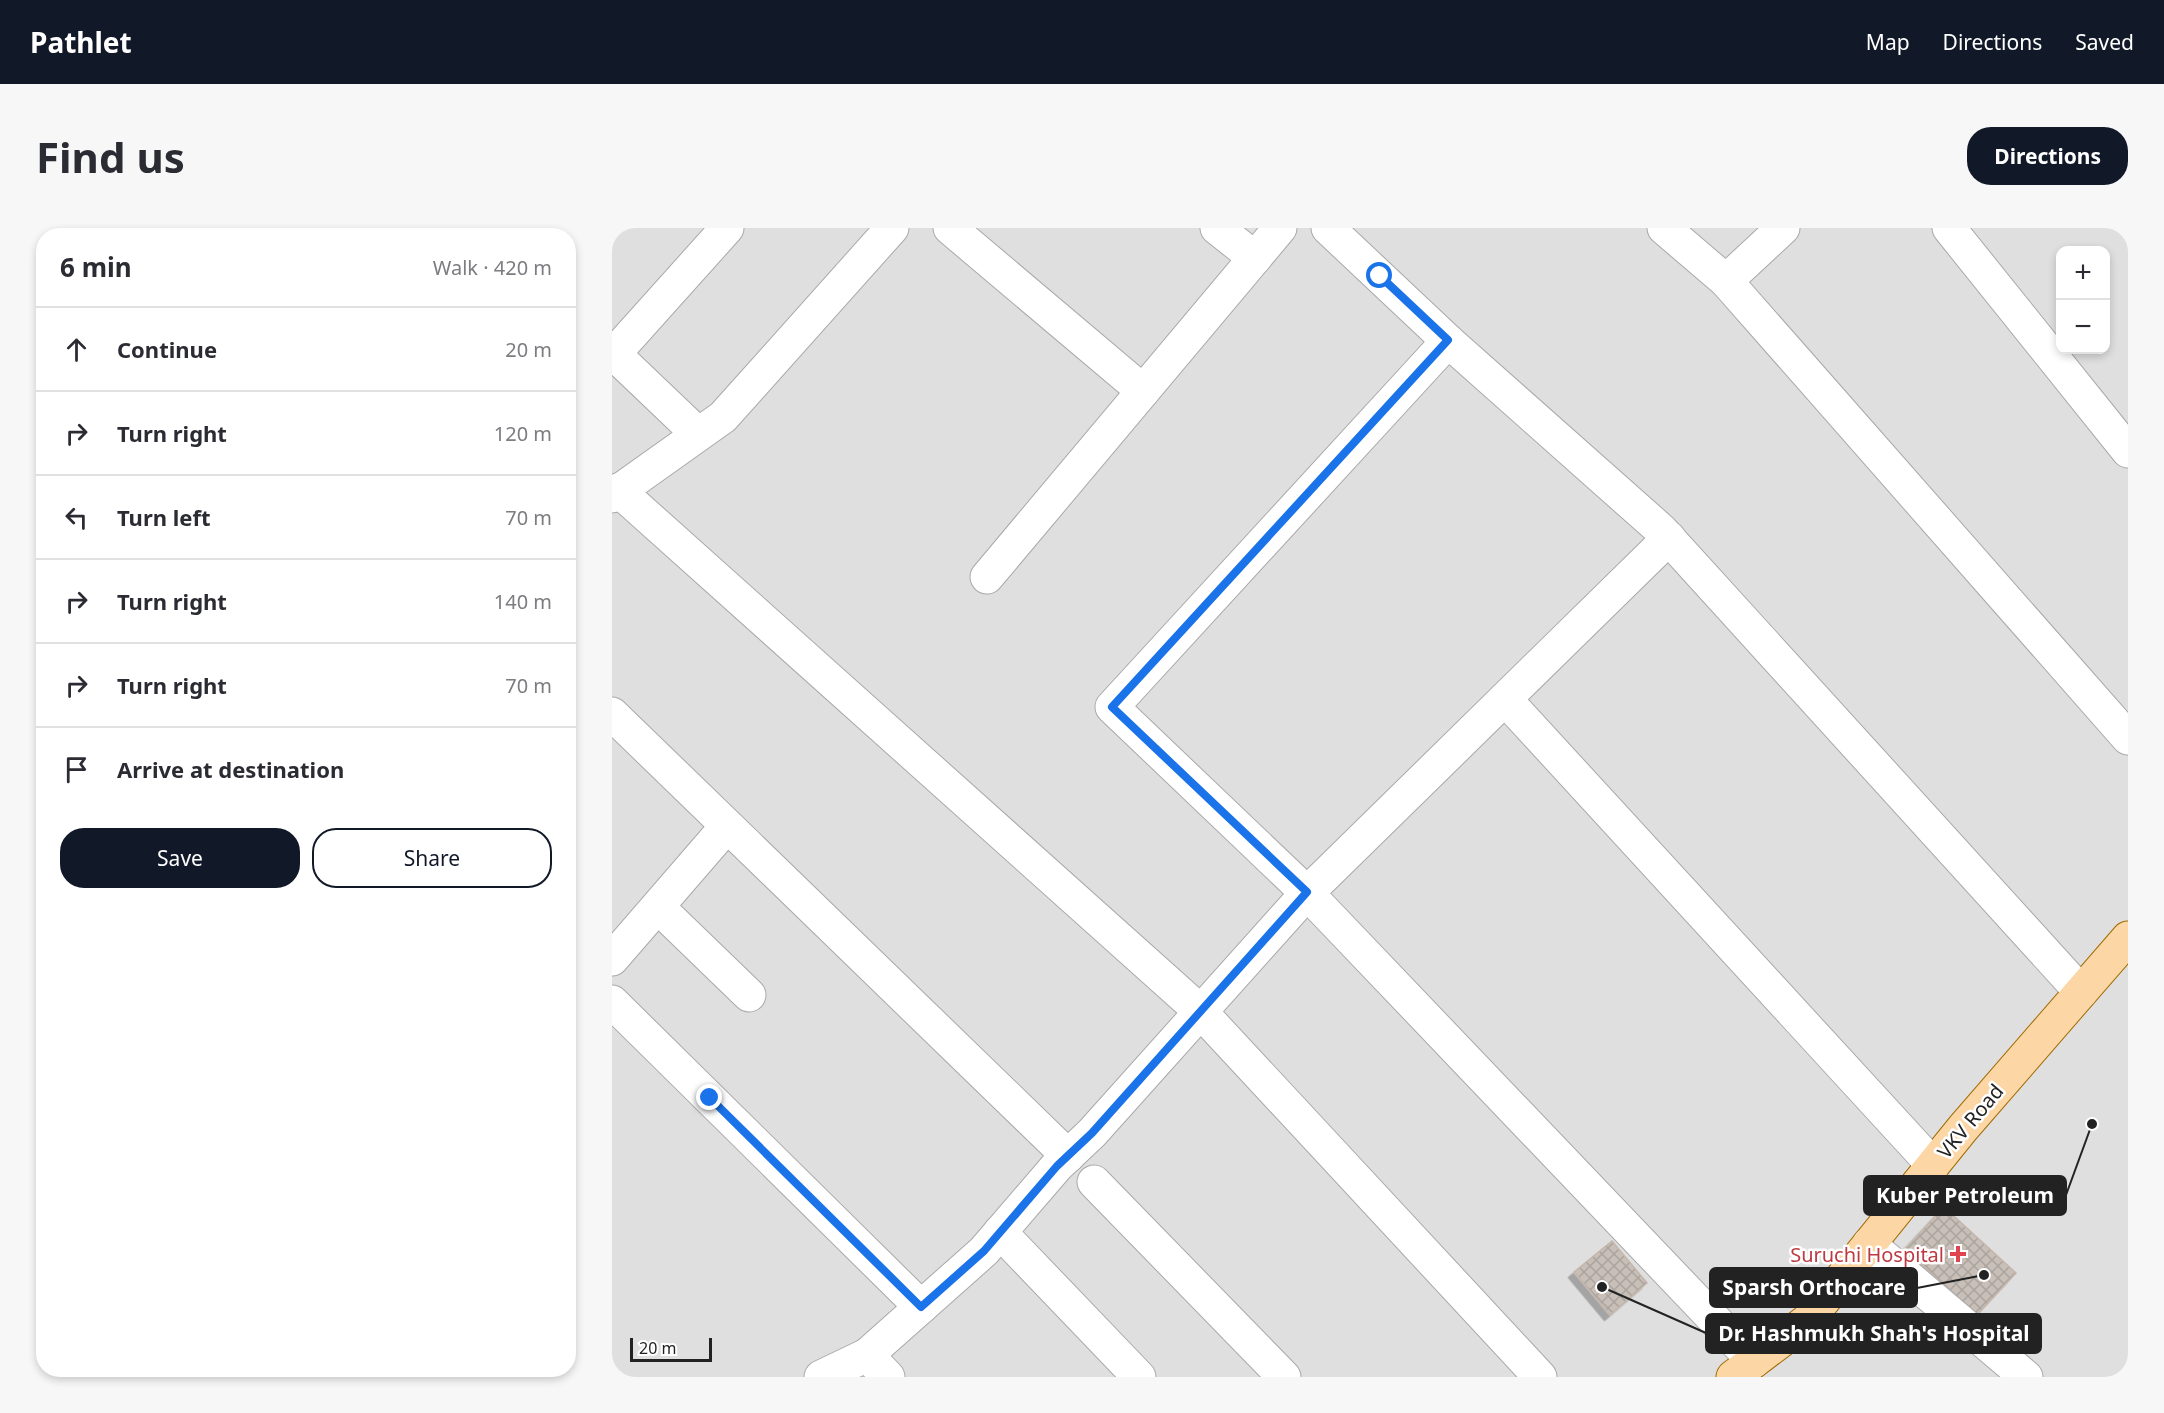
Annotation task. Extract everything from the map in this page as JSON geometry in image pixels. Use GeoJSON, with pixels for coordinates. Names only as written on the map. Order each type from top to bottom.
{"type":"FeatureCollection","features":[{"type":"Feature","properties":{"kind":"main road","name":"VKV Road"},"geometry":{"type":"LineString","coordinates":[[1744,1369],[1806,1321],[1933,1165],[2128,938]]}},
{"type":"Feature","properties":{"kind":"street"},"geometry":{"type":"LineString","coordinates":[[698,435],[613,353],[727,228]]}},
{"type":"Feature","properties":{"kind":"street"},"geometry":{"type":"LineString","coordinates":[[892,228],[723,417],[615,493],[1200,1011],[1540,1377]]}},
{"type":"Feature","properties":{"kind":"street"},"geometry":{"type":"LineString","coordinates":[[950,228],[1143,392]]}},
{"type":"Feature","properties":{"kind":"street"},"geometry":{"type":"LineString","coordinates":[[1217,228],[1255,258]]}},
{"type":"Feature","properties":{"kind":"street"},"geometry":{"type":"LineString","coordinates":[[987,577],[1280,228]]}},
{"type":"Feature","properties":{"kind":"street"},"geometry":{"type":"LineString","coordinates":[[1328,228],[1448,340],[1670,538],[2081,992]]}},
{"type":"Feature","properties":{"kind":"street"},"geometry":{"type":"LineString","coordinates":[[1664,228],[1726,281],[2128,738]]}},
{"type":"Feature","properties":{"kind":"street"},"geometry":{"type":"LineString","coordinates":[[1726,281],[1784,228]]}},
{"type":"Feature","properties":{"kind":"street"},"geometry":{"type":"LineString","coordinates":[[1949,228],[2128,451]]}},
{"type":"Feature","properties":{"kind":"street"},"geometry":{"type":"LineString","coordinates":[[1448,340],[1112,707],[1307,892],[1744,1369]]}},
{"type":"Feature","properties":{"kind":"street"},"geometry":{"type":"LineString","coordinates":[[821,1377],[878,1366],[921,1307],[984,1251],[1307,892],[1670,538]]}},
{"type":"Feature","properties":{"kind":"street"},"geometry":{"type":"LineString","coordinates":[[1505,699],[1933,1165]]}},
{"type":"Feature","properties":{"kind":"street"},"geometry":{"type":"LineString","coordinates":[[614,719],[1068,1156]]}},
{"type":"Feature","properties":{"kind":"street"},"geometry":{"type":"LineString","coordinates":[[612,959],[727,826]]}},
{"type":"Feature","properties":{"kind":"street"},"geometry":{"type":"LineString","coordinates":[[658,907],[749,995]]}},
{"type":"Feature","properties":{"kind":"street"},"geometry":{"type":"LineString","coordinates":[[612,1002],[921,1307]]}},
{"type":"Feature","properties":{"kind":"street"},"geometry":{"type":"LineString","coordinates":[[1094,1182],[1284,1377]]}},
{"type":"Feature","properties":{"kind":"street"},"geometry":{"type":"LineString","coordinates":[[1000,1232],[1139,1377]]}},
{"type":"Feature","properties":{"kind":"street"},"geometry":{"type":"LineString","coordinates":[[1869,1244],[2026,1377]]}},
{"type":"Feature","properties":{"kind":"shaded area"},"geometry":{"type":"Polygon","coordinates":[[[612,228],[2128,228],[2128,1377],[612,1377],[612,228]]]}},
{"type":"Feature","properties":{"kind":"building"},"geometry":{"type":"Polygon","coordinates":[[[1944,1207],[2016,1273],[1977,1315],[1905,1249],[1944,1207]]]}},
{"type":"Feature","properties":{"kind":"building"},"geometry":{"type":"Polygon","coordinates":[[[1612,1241],[1647,1283],[1610,1315],[1574,1272],[1612,1241]]]}},
{"type":"Feature","properties":{"kind":"place","name":"Kuber Petroleum"},"geometry":{"type":"Point","coordinates":[2092,1124]}},
{"type":"Feature","properties":{"kind":"place","name":"Suruchi Hospital"},"geometry":{"type":"Point","coordinates":[1958,1254]}},
{"type":"Feature","properties":{"kind":"place","name":"Sparsh Orthocare"},"geometry":{"type":"Point","coordinates":[1984,1275]}},
{"type":"Feature","properties":{"kind":"place","name":"Dr. Hashmukh Shah's Hospital"},"geometry":{"type":"Point","coordinates":[1602,1287]}},
{"type":"Feature","properties":{"kind":"route"},"geometry":{"type":"LineString","coordinates":[[710,1098],[921,1307],[984,1251],[1057,1166],[1092,1133],[1307,892],[1112,707],[1448,340],[1380,276]]}}]}
